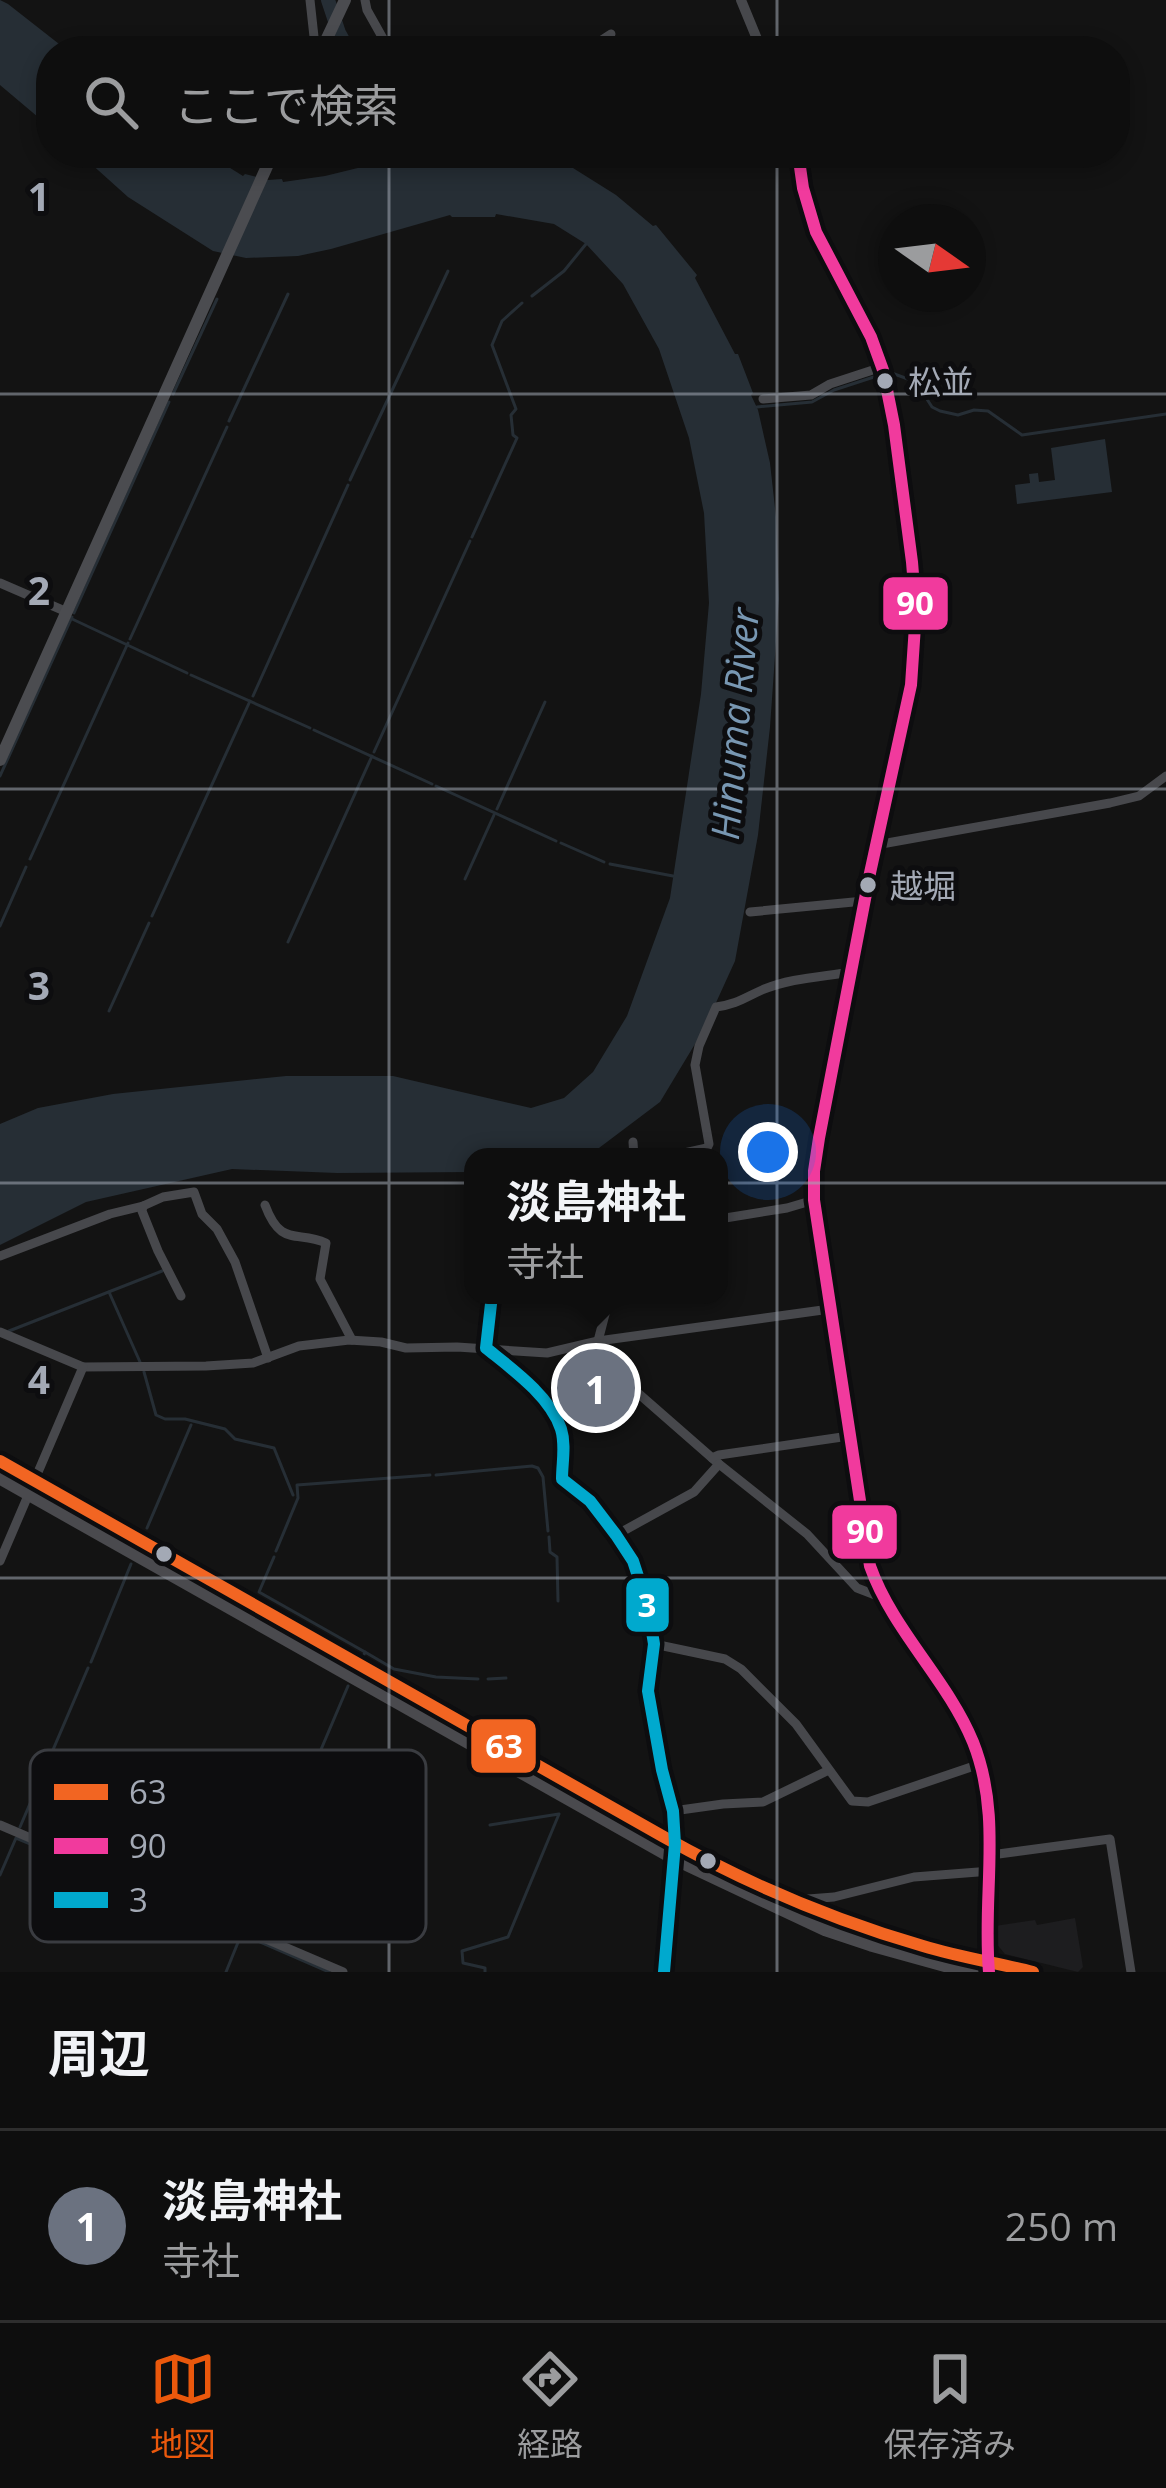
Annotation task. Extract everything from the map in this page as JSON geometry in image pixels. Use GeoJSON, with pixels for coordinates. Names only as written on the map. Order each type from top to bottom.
{"type":"FeatureCollection","features":[{"type":"Feature","properties":{"kind":"highway"},"geometry":{"type":"LineString","coordinates":[[0,1462],[50,1505],[675,1851],[826,1929],[972,1972]]}},
{"type":"Feature","properties":{"kind":"highway"},"geometry":{"type":"LineString","coordinates":[[0,1477],[32,1487],[675,1851],[801,1904],[916,1944],[988,1966],[1033,1972]]}},
{"type":"Feature","properties":{"kind":"main road"},"geometry":{"type":"LineString","coordinates":[[327,36],[345,0]]}},
{"type":"Feature","properties":{"kind":"main road"},"geometry":{"type":"LineString","coordinates":[[0,760],[267,168]]}},
{"type":"Feature","properties":{"kind":"street"},"geometry":{"type":"LineString","coordinates":[[310,0],[314,36]]}},
{"type":"Feature","properties":{"kind":"street"},"geometry":{"type":"LineString","coordinates":[[365,0],[382,36]]}},
{"type":"Feature","properties":{"kind":"street"},"geometry":{"type":"LineString","coordinates":[[741,0],[756,36]]}},
{"type":"Feature","properties":{"kind":"street"},"geometry":{"type":"LineString","coordinates":[[800,168],[816,232],[882,367],[894,425],[916,611],[911,685],[850,973],[816,1157],[814,1200],[866,1551],[883,1598],[962,1720],[988,1797],[988,1966]]}},
{"type":"Feature","properties":{"kind":"street"},"geometry":{"type":"LineString","coordinates":[[763,399],[811,395],[882,367]]}},
{"type":"Feature","properties":{"kind":"street"},"geometry":{"type":"LineString","coordinates":[[0,583],[67,612]]}},
{"type":"Feature","properties":{"kind":"street"},"geometry":{"type":"LineString","coordinates":[[876,845],[1110,803],[1139,796],[1166,776]]}},
{"type":"Feature","properties":{"kind":"street"},"geometry":{"type":"LineString","coordinates":[[750,912],[864,901]]}},
{"type":"Feature","properties":{"kind":"street"},"geometry":{"type":"LineString","coordinates":[[707,1148],[695,1065],[716,1007],[798,980],[850,973]]}},
{"type":"Feature","properties":{"kind":"street"},"geometry":{"type":"LineString","coordinates":[[633,1142],[633,1148]]}},
{"type":"Feature","properties":{"kind":"street"},"geometry":{"type":"LineString","coordinates":[[0,1256],[110,1214],[194,1192],[202,1214],[217,1228],[235,1262],[268,1358]]}},
{"type":"Feature","properties":{"kind":"street"},"geometry":{"type":"LineString","coordinates":[[728,1218],[814,1200]]}},
{"type":"Feature","properties":{"kind":"street"},"geometry":{"type":"LineString","coordinates":[[265,1205],[274,1223],[291,1237],[326,1243],[320,1279],[352,1340]]}},
{"type":"Feature","properties":{"kind":"street"},"geometry":{"type":"LineString","coordinates":[[143,1206],[158,1251],[181,1296]]}},
{"type":"Feature","properties":{"kind":"street"},"geometry":{"type":"LineString","coordinates":[[487,1348],[491,1304]]}},
{"type":"Feature","properties":{"kind":"street"},"geometry":{"type":"LineString","coordinates":[[598,1341],[608,1304]]}},
{"type":"Feature","properties":{"kind":"street"},"geometry":{"type":"LineString","coordinates":[[0,1332],[83,1367],[230,1364],[253,1363],[299,1346],[352,1340],[406,1348],[547,1353],[598,1341],[830,1309]]}},
{"type":"Feature","properties":{"kind":"street"},"geometry":{"type":"LineString","coordinates":[[583,1345],[806,1534],[857,1588],[883,1598]]}},
{"type":"Feature","properties":{"kind":"street"},"geometry":{"type":"LineString","coordinates":[[487,1348],[548,1406],[563,1433],[562,1479],[590,1501],[641,1580],[654,1644],[648,1691],[673,1811],[675,1851],[664,1972]]}},
{"type":"Feature","properties":{"kind":"street"},"geometry":{"type":"LineString","coordinates":[[0,1561],[83,1367]]}},
{"type":"Feature","properties":{"kind":"street"},"geometry":{"type":"LineString","coordinates":[[616,1535],[694,1492],[719,1455],[849,1436]]}},
{"type":"Feature","properties":{"kind":"street"},"geometry":{"type":"LineString","coordinates":[[654,1644],[725,1659],[741,1669],[796,1724],[852,1801],[868,1802],[980,1764]]}},
{"type":"Feature","properties":{"kind":"street"},"geometry":{"type":"LineString","coordinates":[[673,1811],[763,1802],[829,1770]]}},
{"type":"Feature","properties":{"kind":"street"},"geometry":{"type":"LineString","coordinates":[[0,1825],[30,1838]]}},
{"type":"Feature","properties":{"kind":"street"},"geometry":{"type":"LineString","coordinates":[[991,1855],[1111,1839],[1131,1972]]}},
{"type":"Feature","properties":{"kind":"street"},"geometry":{"type":"LineString","coordinates":[[801,1904],[914,1877],[991,1871]]}},
{"type":"Feature","properties":{"kind":"street"},"geometry":{"type":"LineString","coordinates":[[273,1942],[343,1972]]}},
{"type":"Feature","properties":{"kind":"shaded area"},"geometry":{"type":"Polygon","coordinates":[[[1075,1918],[1083,1967],[1078,1972],[1005,1954],[995,1942],[995,1926],[1075,1918]]]}},
{"type":"Feature","properties":{"kind":"water"},"geometry":{"type":"Polygon","coordinates":[[[0,0],[49,36],[36,36],[36,115],[0,85],[0,0]]]}},
{"type":"Feature","properties":{"kind":"water","name":"Hinuma River"},"geometry":{"type":"Polygon","coordinates":[[[96,168],[230,168],[243,176],[283,182],[358,168],[573,168],[656,225],[697,275],[738,354],[758,410],[776,517],[779,599],[758,835],[735,961],[704,1029],[660,1102],[599,1148],[464,1148],[464,1172],[232,1169],[86,1202],[0,1245],[0,1124],[38,1108],[113,1094],[286,1076],[393,1076],[531,1108],[564,1098],[593,1072],[627,1016],[670,898],[701,694],[709,603],[704,513],[689,438],[659,349],[623,284],[586,244],[554,224],[496,214],[450,215],[298,256],[246,258],[213,251],[128,197],[96,168]]]}},
{"type":"Feature","properties":{"kind":"water"},"geometry":{"type":"Polygon","coordinates":[[[1105,439],[1112,492],[1017,504],[1015,485],[1030,483],[1029,474],[1038,473],[1039,482],[1055,480],[1051,448],[1105,439]]]}},
{"type":"Feature","properties":{"kind":"waterway"},"geometry":{"type":"LineString","coordinates":[[328,0],[341,36]]}},
{"type":"Feature","properties":{"kind":"waterway"},"geometry":{"type":"LineString","coordinates":[[532,296],[564,271],[586,244]]}},
{"type":"Feature","properties":{"kind":"waterway"},"geometry":{"type":"LineString","coordinates":[[350,480],[448,271]]}},
{"type":"Feature","properties":{"kind":"waterway"},"geometry":{"type":"LineString","coordinates":[[229,421],[288,294]]}},
{"type":"Feature","properties":{"kind":"waterway"},"geometry":{"type":"LineString","coordinates":[[173,394],[217,299]]}},
{"type":"Feature","properties":{"kind":"waterway"},"geometry":{"type":"LineString","coordinates":[[472,537],[517,438],[511,415],[516,409],[492,345],[502,321],[522,303]]}},
{"type":"Feature","properties":{"kind":"waterway"},"geometry":{"type":"LineString","coordinates":[[889,372],[916,382],[932,407],[940,411],[958,415],[988,411],[1022,435],[1166,414]]}},
{"type":"Feature","properties":{"kind":"waterway"},"geometry":{"type":"LineString","coordinates":[[757,407],[812,402],[880,375]]}},
{"type":"Feature","properties":{"kind":"waterway"},"geometry":{"type":"LineString","coordinates":[[74,613],[169,402]]}},
{"type":"Feature","properties":{"kind":"waterway"},"geometry":{"type":"LineString","coordinates":[[130,639],[227,427]]}},
{"type":"Feature","properties":{"kind":"waterway"},"geometry":{"type":"LineString","coordinates":[[253,696],[348,485]]}},
{"type":"Feature","properties":{"kind":"waterway"},"geometry":{"type":"LineString","coordinates":[[374,752],[470,541]]}},
{"type":"Feature","properties":{"kind":"waterway"},"geometry":{"type":"LineString","coordinates":[[0,776],[72,617]]}},
{"type":"Feature","properties":{"kind":"waterway"},"geometry":{"type":"LineString","coordinates":[[70,618],[187,673]]}},
{"type":"Feature","properties":{"kind":"waterway"},"geometry":{"type":"LineString","coordinates":[[30,859],[128,643]]}},
{"type":"Feature","properties":{"kind":"waterway"},"geometry":{"type":"LineString","coordinates":[[191,675],[310,728]]}},
{"type":"Feature","properties":{"kind":"waterway"},"geometry":{"type":"LineString","coordinates":[[152,916],[250,701]]}},
{"type":"Feature","properties":{"kind":"waterway"},"geometry":{"type":"LineString","coordinates":[[497,809],[545,702]]}},
{"type":"Feature","properties":{"kind":"waterway"},"geometry":{"type":"LineString","coordinates":[[314,730],[432,784]]}},
{"type":"Feature","properties":{"kind":"waterway"},"geometry":{"type":"LineString","coordinates":[[288,942],[372,756]]}},
{"type":"Feature","properties":{"kind":"waterway"},"geometry":{"type":"LineString","coordinates":[[436,786],[556,841]]}},
{"type":"Feature","properties":{"kind":"waterway"},"geometry":{"type":"LineString","coordinates":[[465,879],[494,815]]}},
{"type":"Feature","properties":{"kind":"waterway"},"geometry":{"type":"LineString","coordinates":[[561,843],[604,862]]}},
{"type":"Feature","properties":{"kind":"waterway"},"geometry":{"type":"LineString","coordinates":[[610,864],[673,876]]}},
{"type":"Feature","properties":{"kind":"waterway"},"geometry":{"type":"LineString","coordinates":[[0,926],[26,867]]}},
{"type":"Feature","properties":{"kind":"waterway"},"geometry":{"type":"LineString","coordinates":[[109,1011],[149,923]]}},
{"type":"Feature","properties":{"kind":"waterway"},"geometry":{"type":"LineString","coordinates":[[9,1331],[162,1271]]}},
{"type":"Feature","properties":{"kind":"waterway"},"geometry":{"type":"LineString","coordinates":[[109,1292],[140,1362]]}},
{"type":"Feature","properties":{"kind":"waterway"},"geometry":{"type":"LineString","coordinates":[[144,1372],[156,1415],[225,1429],[235,1439],[274,1448],[293,1495]]}},
{"type":"Feature","properties":{"kind":"waterway"},"geometry":{"type":"LineString","coordinates":[[147,1528],[191,1425]]}},
{"type":"Feature","properties":{"kind":"waterway"},"geometry":{"type":"LineString","coordinates":[[436,1475],[538,1468],[548,1531]]}},
{"type":"Feature","properties":{"kind":"waterway"},"geometry":{"type":"LineString","coordinates":[[276,1551],[298,1498],[297,1485],[430,1475]]}},
{"type":"Feature","properties":{"kind":"waterway"},"geometry":{"type":"LineString","coordinates":[[549,1537],[550,1552],[557,1557],[558,1601]]}},
{"type":"Feature","properties":{"kind":"waterway"},"geometry":{"type":"LineString","coordinates":[[274,1557],[259,1592],[365,1652]]}},
{"type":"Feature","properties":{"kind":"waterway"},"geometry":{"type":"LineString","coordinates":[[91,1662],[131,1564]]}},
{"type":"Feature","properties":{"kind":"waterway"},"geometry":{"type":"LineString","coordinates":[[363,1657],[365,1652],[394,1669],[478,1679]]}},
{"type":"Feature","properties":{"kind":"waterway"},"geometry":{"type":"LineString","coordinates":[[53,1750],[88,1668]]}},
{"type":"Feature","properties":{"kind":"waterway"},"geometry":{"type":"LineString","coordinates":[[488,1679],[506,1678]]}},
{"type":"Feature","properties":{"kind":"waterway"},"geometry":{"type":"LineString","coordinates":[[321,1750],[348,1686]]}},
{"type":"Feature","properties":{"kind":"waterway"},"geometry":{"type":"LineString","coordinates":[[20,1827],[30,1804]]}},
{"type":"Feature","properties":{"kind":"waterway"},"geometry":{"type":"LineString","coordinates":[[485,1972],[485,1968],[463,1963],[462,1951],[508,1937],[559,1814],[490,1825]]}},
{"type":"Feature","properties":{"kind":"waterway"},"geometry":{"type":"LineString","coordinates":[[0,1875],[16,1838],[30,1844]]}},
{"type":"Feature","properties":{"kind":"waterway"},"geometry":{"type":"LineString","coordinates":[[226,1972],[238,1942]]}},
{"type":"Feature","properties":{"kind":"waterway"},"geometry":{"type":"LineString","coordinates":[[260,1942],[329,1972]]}},
{"type":"Feature","properties":{"kind":"transit line","name":"90"},"geometry":{"type":"LineString","coordinates":[[800,168],[816,232],[871,337],[883,370],[916,611],[911,685],[819,1138],[814,1200],[870,1566],[892,1612],[962,1719],[982,1770],[989,1827],[989,1972]]}},
{"type":"Feature","properties":{"kind":"transit line","name":"3"},"geometry":{"type":"LineString","coordinates":[[491,1304],[486,1348],[529,1384],[556,1417],[563,1441],[562,1479],[590,1501],[616,1535],[633,1561],[648,1607],[654,1644],[648,1691],[673,1811],[675,1844],[664,1972]]}},
{"type":"Feature","properties":{"kind":"transit line","name":"63"},"geometry":{"type":"LineString","coordinates":[[0,1461],[726,1870],[889,1936],[1033,1972]]}},
{"type":"Feature","properties":{"kind":"place","name":"松並"},"geometry":{"type":"Point","coordinates":[885,381]}},
{"type":"Feature","properties":{"kind":"place","name":"越堀"},"geometry":{"type":"Point","coordinates":[868,885]}},
{"type":"Feature","properties":{"kind":"place","name":"淡島神社"},"geometry":{"type":"Point","coordinates":[596,1388]}}]}
